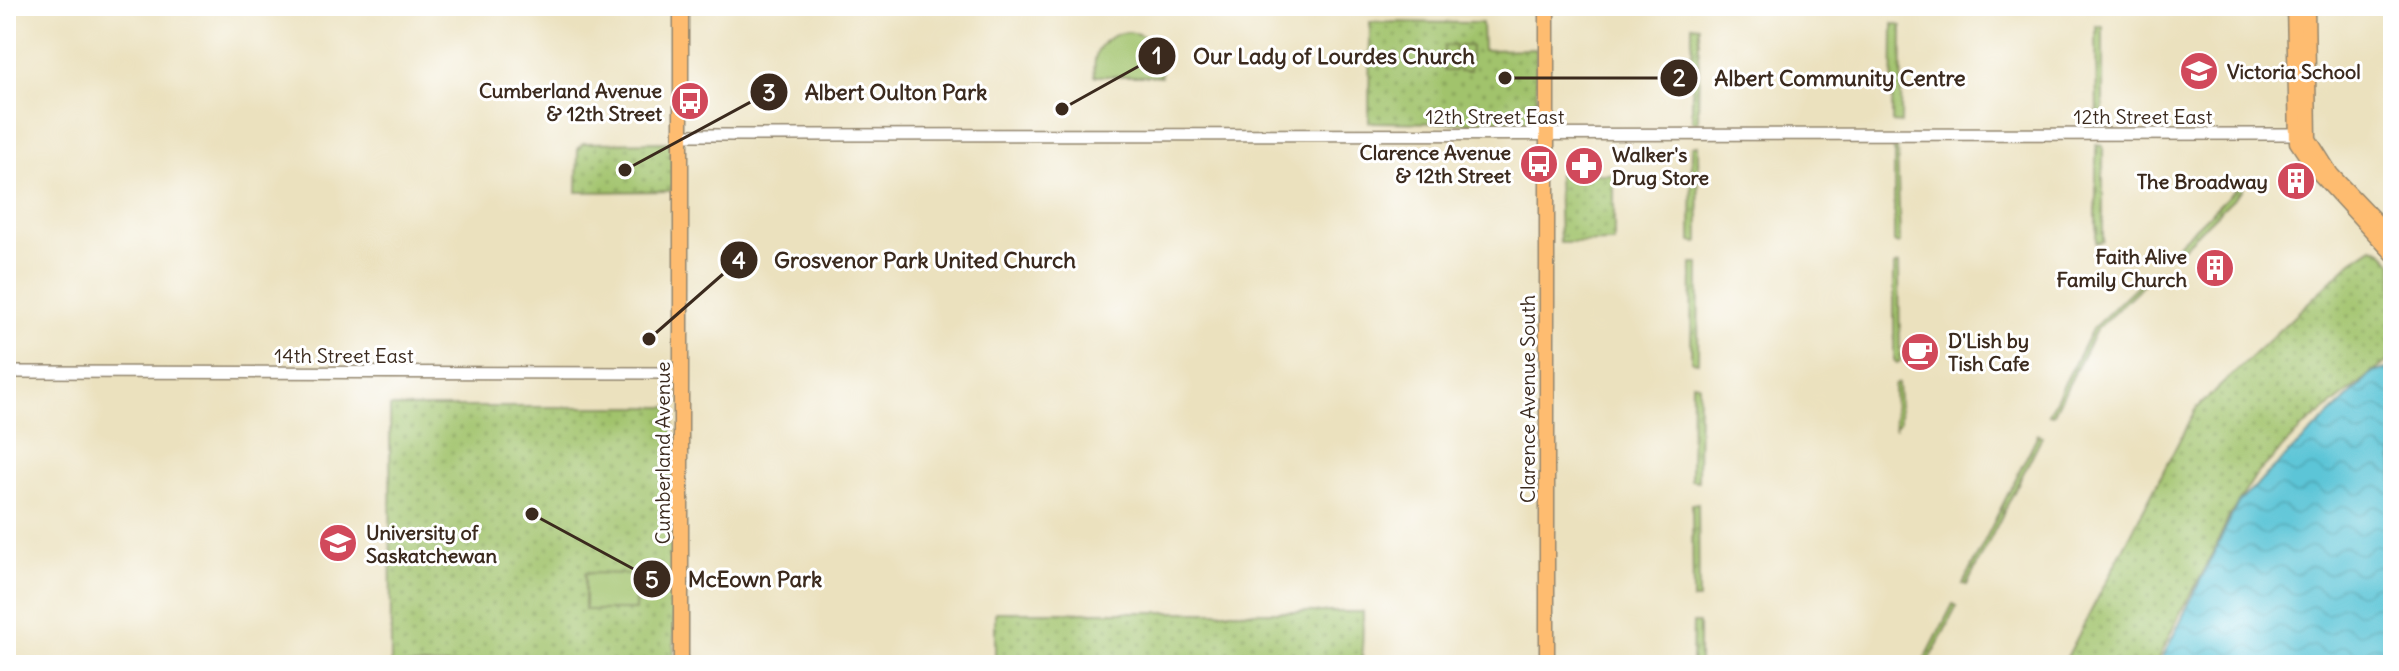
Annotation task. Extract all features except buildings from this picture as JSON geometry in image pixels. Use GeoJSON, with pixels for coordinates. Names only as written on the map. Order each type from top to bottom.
{"type":"FeatureCollection","features":[{"type":"Feature","properties":{"kind":"main road","name":"Cumberland Avenue"},"geometry":{"type":"LineString","coordinates":[[681,6],[681,665]]}},
{"type":"Feature","properties":{"kind":"main road","name":"Clarence Avenue South"},"geometry":{"type":"LineString","coordinates":[[1547,6],[1547,665]]}},
{"type":"Feature","properties":{"kind":"main road"},"geometry":{"type":"LineString","coordinates":[[2294,6],[2302,134],[2331,174],[2393,239]]}},
{"type":"Feature","properties":{"kind":"main road"},"geometry":{"type":"LineString","coordinates":[[2307,6],[2301,149],[2315,169],[2393,254]]}},
{"type":"Feature","properties":{"kind":"street","name":"12th Street East"},"geometry":{"type":"LineString","coordinates":[[682,135],[2302,134]]}},
{"type":"Feature","properties":{"kind":"street","name":"14th Street East"},"geometry":{"type":"LineString","coordinates":[[6,372],[682,373]]}},
{"type":"Feature","properties":{"kind":"green space"},"geometry":{"type":"Polygon","coordinates":[[[1370,22],[1482,23],[1483,50],[1536,49],[1537,124],[1369,122],[1370,22]]]}},
{"type":"Feature","properties":{"kind":"green space"},"geometry":{"type":"Polygon","coordinates":[[[1893,24],[1902,26],[1901,123],[1892,122],[1893,24]]]}},
{"type":"Feature","properties":{"kind":"green space"},"geometry":{"type":"Polygon","coordinates":[[[1692,25],[1699,26],[1698,123],[1692,121],[1692,25]]]}},
{"type":"Feature","properties":{"kind":"green space"},"geometry":{"type":"Polygon","coordinates":[[[2096,26],[2103,27],[2103,122],[2097,123],[2096,26]]]}},
{"type":"Feature","properties":{"kind":"green space"},"geometry":{"type":"Polygon","coordinates":[[[1128,32],[1144,36],[1155,46],[1161,59],[1161,76],[1095,76],[1095,59],[1101,46],[1112,36],[1128,32]]]}},
{"type":"Feature","properties":{"kind":"green space"},"geometry":{"type":"Polygon","coordinates":[[[1444,46],[1455,46],[1455,71],[1444,71],[1444,46]]]}},
{"type":"Feature","properties":{"kind":"green space"},"geometry":{"type":"Polygon","coordinates":[[[1459,46],[1471,46],[1470,71],[1459,71],[1459,46]]]}},
{"type":"Feature","properties":{"kind":"green space"},"geometry":{"type":"Polygon","coordinates":[[[667,142],[672,145],[672,191],[577,192],[578,149],[583,143],[667,142]]]}},
{"type":"Feature","properties":{"kind":"green space"},"geometry":{"type":"Polygon","coordinates":[[[1698,145],[1698,243],[1691,242],[1692,146],[1698,145]]]}},
{"type":"Feature","properties":{"kind":"green space"},"geometry":{"type":"Polygon","coordinates":[[[2096,145],[2103,146],[2103,241],[2096,243],[2096,145]]]}},
{"type":"Feature","properties":{"kind":"green space"},"geometry":{"type":"Polygon","coordinates":[[[1894,146],[1897,146],[1898,244],[1894,242],[1894,146]]]}},
{"type":"Feature","properties":{"kind":"green space"},"geometry":{"type":"Polygon","coordinates":[[[1558,174],[1614,174],[1614,242],[1560,243],[1558,174]]]}},
{"type":"Feature","properties":{"kind":"green space"},"geometry":{"type":"Polygon","coordinates":[[[2245,180],[2242,190],[2178,249],[2177,245],[2245,180]]]}},
{"type":"Feature","properties":{"kind":"green space"},"geometry":{"type":"Polygon","coordinates":[[[2373,247],[2384,252],[2393,263],[2393,357],[2302,428],[2255,476],[2229,517],[2156,665],[2063,665],[2195,410],[2352,261],[2373,247]]]}},
{"type":"Feature","properties":{"kind":"green space"},"geometry":{"type":"Polygon","coordinates":[[[1692,264],[1699,264],[1698,362],[1691,361],[1692,264]]]}},
{"type":"Feature","properties":{"kind":"green space"},"geometry":{"type":"Polygon","coordinates":[[[1899,264],[1900,361],[1897,363],[1894,360],[1894,266],[1899,264]]]}},
{"type":"Feature","properties":{"kind":"green space"},"geometry":{"type":"Polygon","coordinates":[[[2148,275],[2150,278],[2096,330],[2053,415],[2049,414],[2092,329],[2148,275]]]}},
{"type":"Feature","properties":{"kind":"green space"},"geometry":{"type":"Polygon","coordinates":[[[1692,383],[1699,384],[1698,481],[1691,480],[1692,383]]]}},
{"type":"Feature","properties":{"kind":"green space"},"geometry":{"type":"Polygon","coordinates":[[[1898,383],[1900,421],[1895,428],[1894,385],[1898,383]]]}},
{"type":"Feature","properties":{"kind":"green space"},"geometry":{"type":"Polygon","coordinates":[[[390,407],[673,407],[674,665],[391,665],[390,407]]]}},
{"type":"Feature","properties":{"kind":"green space"},"geometry":{"type":"Polygon","coordinates":[[[2038,434],[2042,436],[1967,585],[1963,584],[2038,434]]]}},
{"type":"Feature","properties":{"kind":"green space"},"geometry":{"type":"Polygon","coordinates":[[[1698,503],[1699,600],[1693,600],[1692,504],[1698,503]]]}},
{"type":"Feature","properties":{"kind":"green space"},"geometry":{"type":"Polygon","coordinates":[[[585,573],[635,574],[635,610],[585,610],[585,573]]]}},
{"type":"Feature","properties":{"kind":"green space"},"geometry":{"type":"Polygon","coordinates":[[[1953,604],[1957,606],[1927,665],[1922,665],[1953,604]]]}},
{"type":"Feature","properties":{"kind":"green space"},"geometry":{"type":"Polygon","coordinates":[[[995,612],[1363,612],[1362,665],[995,665],[995,612]]]}},
{"type":"Feature","properties":{"kind":"green space"},"geometry":{"type":"Polygon","coordinates":[[[1693,623],[1699,623],[1699,665],[1692,665],[1693,623]]]}},
{"type":"Feature","properties":{"kind":"water"},"geometry":{"type":"Polygon","coordinates":[[[2393,367],[2393,665],[2159,665],[2238,503],[2373,373],[2393,367]]]}},
{"type":"Feature","properties":{"kind":"place","name":"Victoria School"},"geometry":{"type":"Point","coordinates":[2199,71]}},
{"type":"Feature","properties":{"kind":"place","name":"Albert Community Centre"},"geometry":{"type":"Point","coordinates":[1505,78]}},
{"type":"Feature","properties":{"kind":"place","name":"Cumberland Avenue & 12th Street"},"geometry":{"type":"Point","coordinates":[690,101]}},
{"type":"Feature","properties":{"kind":"place","name":"Our Lady of Lourdes Church"},"geometry":{"type":"Point","coordinates":[1062,109]}},
{"type":"Feature","properties":{"kind":"place","name":"Clarence Avenue & 12th Street"},"geometry":{"type":"Point","coordinates":[1539,164]}},
{"type":"Feature","properties":{"kind":"place","name":"Walker's Drug Store"},"geometry":{"type":"Point","coordinates":[1584,166]}},
{"type":"Feature","properties":{"kind":"place","name":"Albert Oulton Park"},"geometry":{"type":"Point","coordinates":[625,170]}},
{"type":"Feature","properties":{"kind":"place","name":"The Broadway"},"geometry":{"type":"Point","coordinates":[2296,181]}},
{"type":"Feature","properties":{"kind":"place","name":"Faith Alive Family Church"},"geometry":{"type":"Point","coordinates":[2215,268]}},
{"type":"Feature","properties":{"kind":"place","name":"Grosvenor Park United Church"},"geometry":{"type":"Point","coordinates":[649,339]}},
{"type":"Feature","properties":{"kind":"place","name":"D'Lish by Tish Cafe"},"geometry":{"type":"Point","coordinates":[1920,352]}},
{"type":"Feature","properties":{"kind":"place","name":"McEown Park"},"geometry":{"type":"Point","coordinates":[532,514]}},
{"type":"Feature","properties":{"kind":"place","name":"University of Saskatchewan"},"geometry":{"type":"Point","coordinates":[338,543]}}]}
